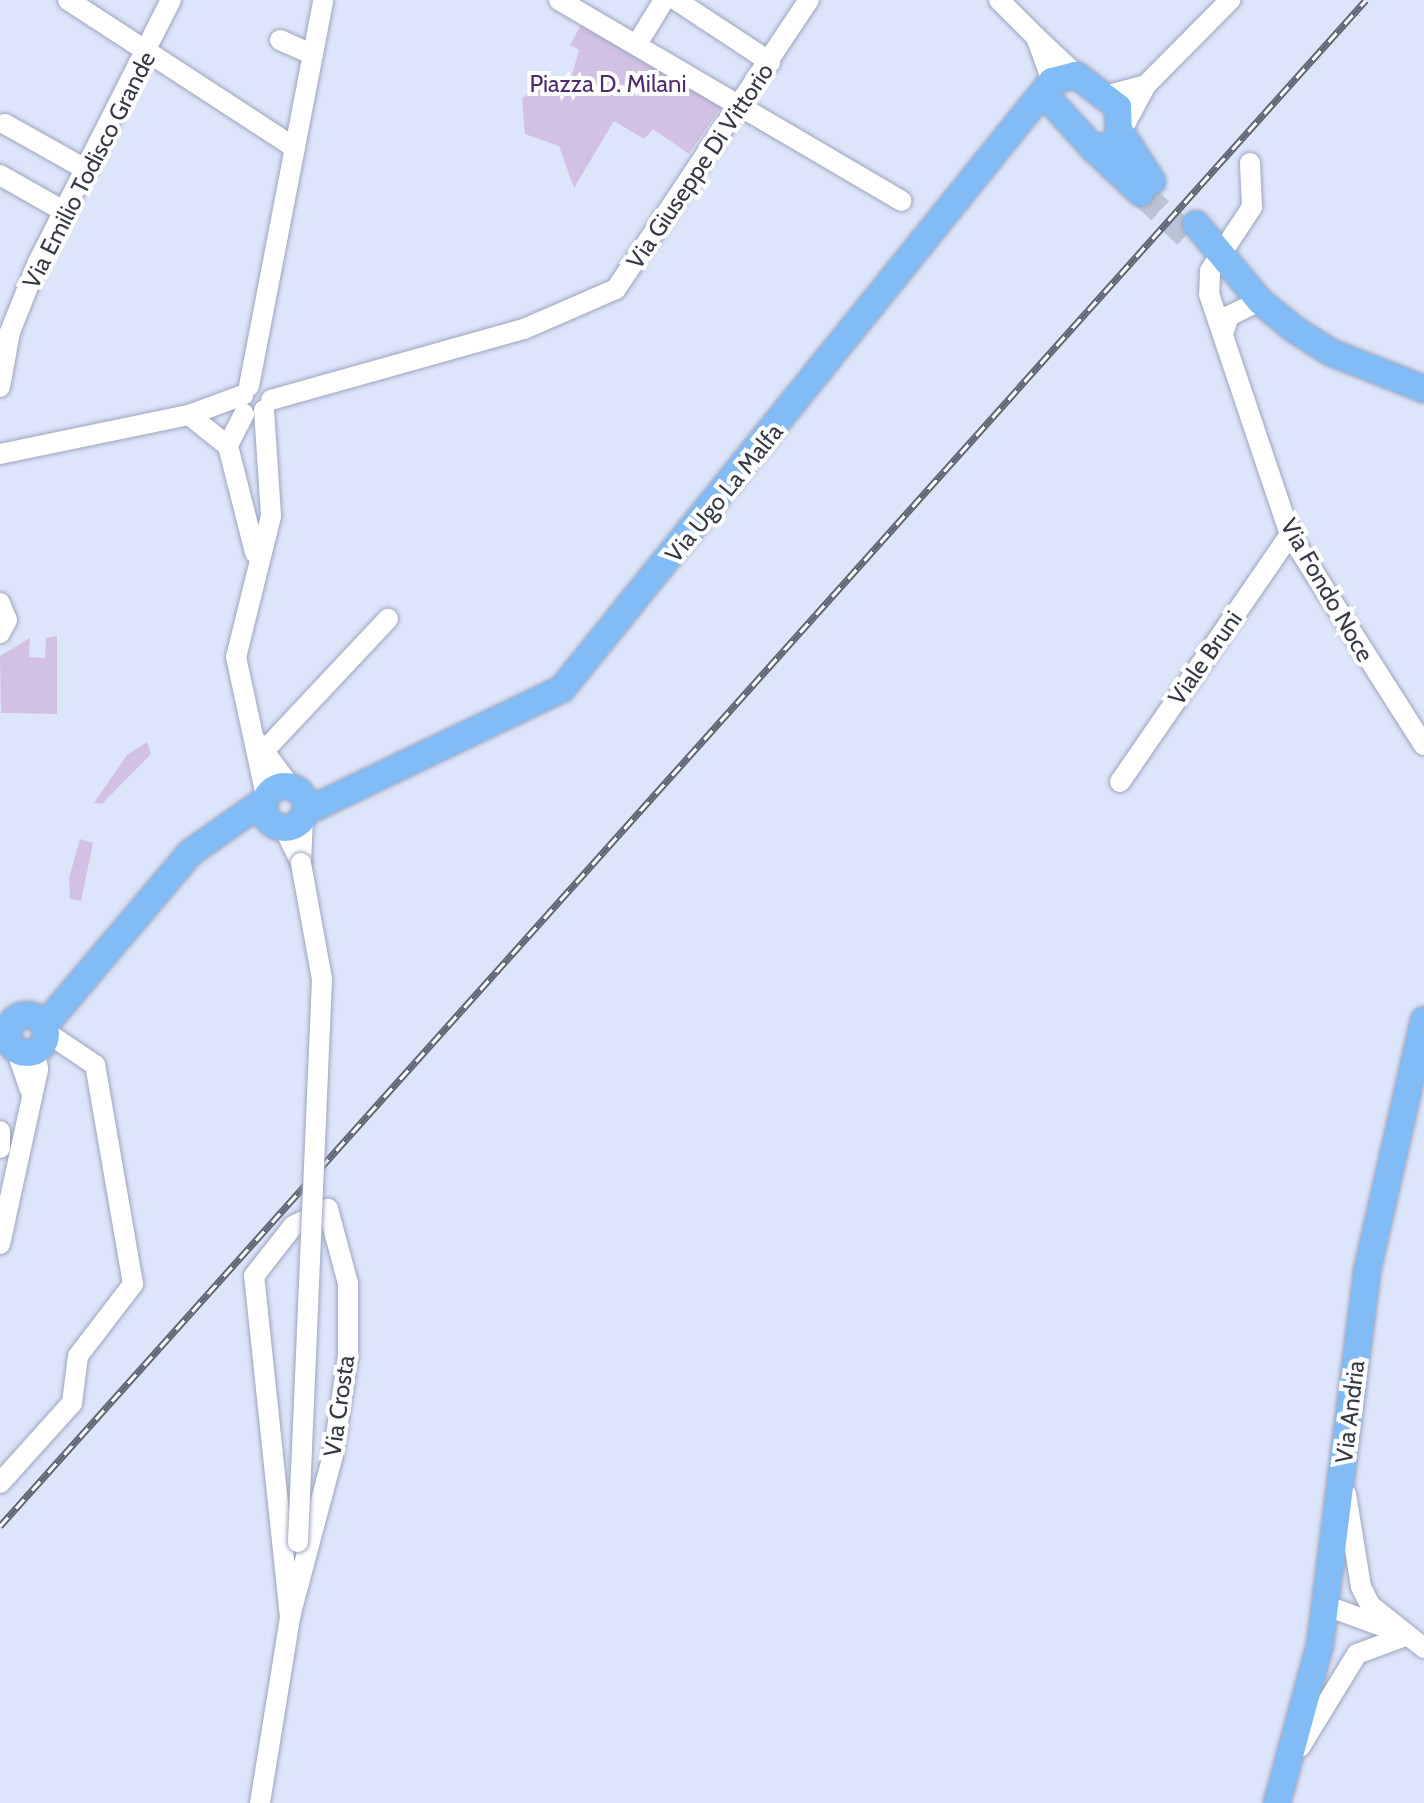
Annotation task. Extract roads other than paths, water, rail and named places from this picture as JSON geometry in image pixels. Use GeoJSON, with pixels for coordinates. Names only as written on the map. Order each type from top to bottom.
{"type":"FeatureCollection","features":[{"type":"Feature","properties":{"kind":"main road"},"geometry":{"type":"LineString","coordinates":[[1058,84],[1105,96],[1146,187],[1064,124],[1058,84]]}},
{"type":"Feature","properties":{"kind":"main road","name":"Via Ugo La Malfa"},"geometry":{"type":"LineString","coordinates":[[24,1034],[76,982],[190,853],[220,831],[285,806],[366,786],[562,689],[1058,84]]}},
{"type":"Feature","properties":{"kind":"main road"},"geometry":{"type":"LineString","coordinates":[[1021,126],[1064,124]]}},
{"type":"Feature","properties":{"kind":"main road"},"geometry":{"type":"LineString","coordinates":[[1094,149],[1114,149],[1123,131]]}},
{"type":"Feature","properties":{"kind":"main road"},"geometry":{"type":"LineString","coordinates":[[1191,229],[1260,301],[1330,352],[1424,389]]}},
{"type":"Feature","properties":{"kind":"main road","name":"Via Andria"},"geometry":{"type":"LineString","coordinates":[[1277,1803],[1327,1606],[1372,1243],[1424,1020]]}},
{"type":"Feature","properties":{"kind":"street"},"geometry":{"type":"LineString","coordinates":[[68,0],[295,148]]}},
{"type":"Feature","properties":{"kind":"street","name":"Via Emilio Todisco Grande"},"geometry":{"type":"LineString","coordinates":[[0,387],[10,332],[65,212],[150,53],[171,0]]}},
{"type":"Feature","properties":{"kind":"street"},"geometry":{"type":"LineString","coordinates":[[285,806],[251,731],[236,657],[256,557],[271,516],[256,398],[256,350],[323,0]]}},
{"type":"Feature","properties":{"kind":"street"},"geometry":{"type":"LineString","coordinates":[[559,0],[743,105],[901,201]]}},
{"type":"Feature","properties":{"kind":"street"},"geometry":{"type":"LineString","coordinates":[[637,44],[664,0]]}},
{"type":"Feature","properties":{"kind":"street"},"geometry":{"type":"LineString","coordinates":[[676,0],[770,62]]}},
{"type":"Feature","properties":{"kind":"street","name":"Via Giuseppe Di Vittorio"},"geometry":{"type":"LineString","coordinates":[[0,454],[196,413],[524,329],[616,289],[743,105],[809,0]]}},
{"type":"Feature","properties":{"kind":"street"},"geometry":{"type":"LineString","coordinates":[[999,0],[1036,37],[1058,84]]}},
{"type":"Feature","properties":{"kind":"street"},"geometry":{"type":"LineString","coordinates":[[1123,131],[1146,85],[1230,0]]}},
{"type":"Feature","properties":{"kind":"street"},"geometry":{"type":"LineString","coordinates":[[280,40],[313,55]]}},
{"type":"Feature","properties":{"kind":"street"},"geometry":{"type":"LineString","coordinates":[[1105,96],[1146,85]]}},
{"type":"Feature","properties":{"kind":"street"},"geometry":{"type":"LineString","coordinates":[[5,124],[87,170]]}},
{"type":"Feature","properties":{"kind":"street"},"geometry":{"type":"LineString","coordinates":[[1218,255],[1252,207],[1250,163]]}},
{"type":"Feature","properties":{"kind":"street"},"geometry":{"type":"LineString","coordinates":[[0,175],[65,212]]}},
{"type":"Feature","properties":{"kind":"street","name":"Via Fondo Noce"},"geometry":{"type":"LineString","coordinates":[[1218,255],[1209,294],[1290,535],[1424,745]]}},
{"type":"Feature","properties":{"kind":"street"},"geometry":{"type":"LineString","coordinates":[[1223,334],[1229,316],[1260,301]]}},
{"type":"Feature","properties":{"kind":"street"},"geometry":{"type":"LineString","coordinates":[[228,446],[256,398]]}},
{"type":"Feature","properties":{"kind":"street"},"geometry":{"type":"LineString","coordinates":[[196,413],[228,446],[256,557]]}},
{"type":"Feature","properties":{"kind":"street","name":"Viale Bruni"},"geometry":{"type":"LineString","coordinates":[[1120,782],[1290,535]]}},
{"type":"Feature","properties":{"kind":"street"},"geometry":{"type":"LineString","coordinates":[[0,603],[7,620],[0,633]]}},
{"type":"Feature","properties":{"kind":"street"},"geometry":{"type":"LineString","coordinates":[[262,753],[388,619]]}},
{"type":"Feature","properties":{"kind":"street"},"geometry":{"type":"LineString","coordinates":[[251,731],[285,806]]}},
{"type":"Feature","properties":{"kind":"street","name":"Via Crosta"},"geometry":{"type":"LineString","coordinates":[[260,1803],[290,1617],[298,1542],[322,979],[301,863],[285,806]]}},
{"type":"Feature","properties":{"kind":"street"},"geometry":{"type":"LineString","coordinates":[[0,1244],[31,1094],[24,1034],[74,1048],[95,1065],[133,1284],[78,1356],[72,1403],[0,1483]]}},
{"type":"Feature","properties":{"kind":"street"},"geometry":{"type":"LineString","coordinates":[[0,1131],[0,1148]]}},
{"type":"Feature","properties":{"kind":"street","name":"Via Crosta"},"geometry":{"type":"LineString","coordinates":[[328,1209],[348,1283],[348,1356],[333,1455],[290,1617],[254,1276],[293,1226],[328,1209]]}},
{"type":"Feature","properties":{"kind":"street"},"geometry":{"type":"LineString","coordinates":[[1343,1470],[1355,1566],[1370,1605],[1424,1648]]}},
{"type":"Feature","properties":{"kind":"street"},"geometry":{"type":"LineString","coordinates":[[1327,1606],[1370,1605]]}},
{"type":"Feature","properties":{"kind":"street"},"geometry":{"type":"LineString","coordinates":[[1327,1606],[1408,1635]]}},
{"type":"Feature","properties":{"kind":"street"},"geometry":{"type":"LineString","coordinates":[[1288,1768],[1347,1665],[1408,1635]]}},
{"type":"Feature","properties":{"kind":"tunnel"},"geometry":{"type":"LineString","coordinates":[[1141,193],[1186,235]]}},
{"type":"Feature","properties":{"kind":"railway"},"geometry":{"type":"LineString","coordinates":[[0,1526],[1366,0]]}},
{"type":"Feature","properties":{"kind":"park label","name":"Piazza D. Milani"},"geometry":{"type":"Point","coordinates":[608,84]}}]}
